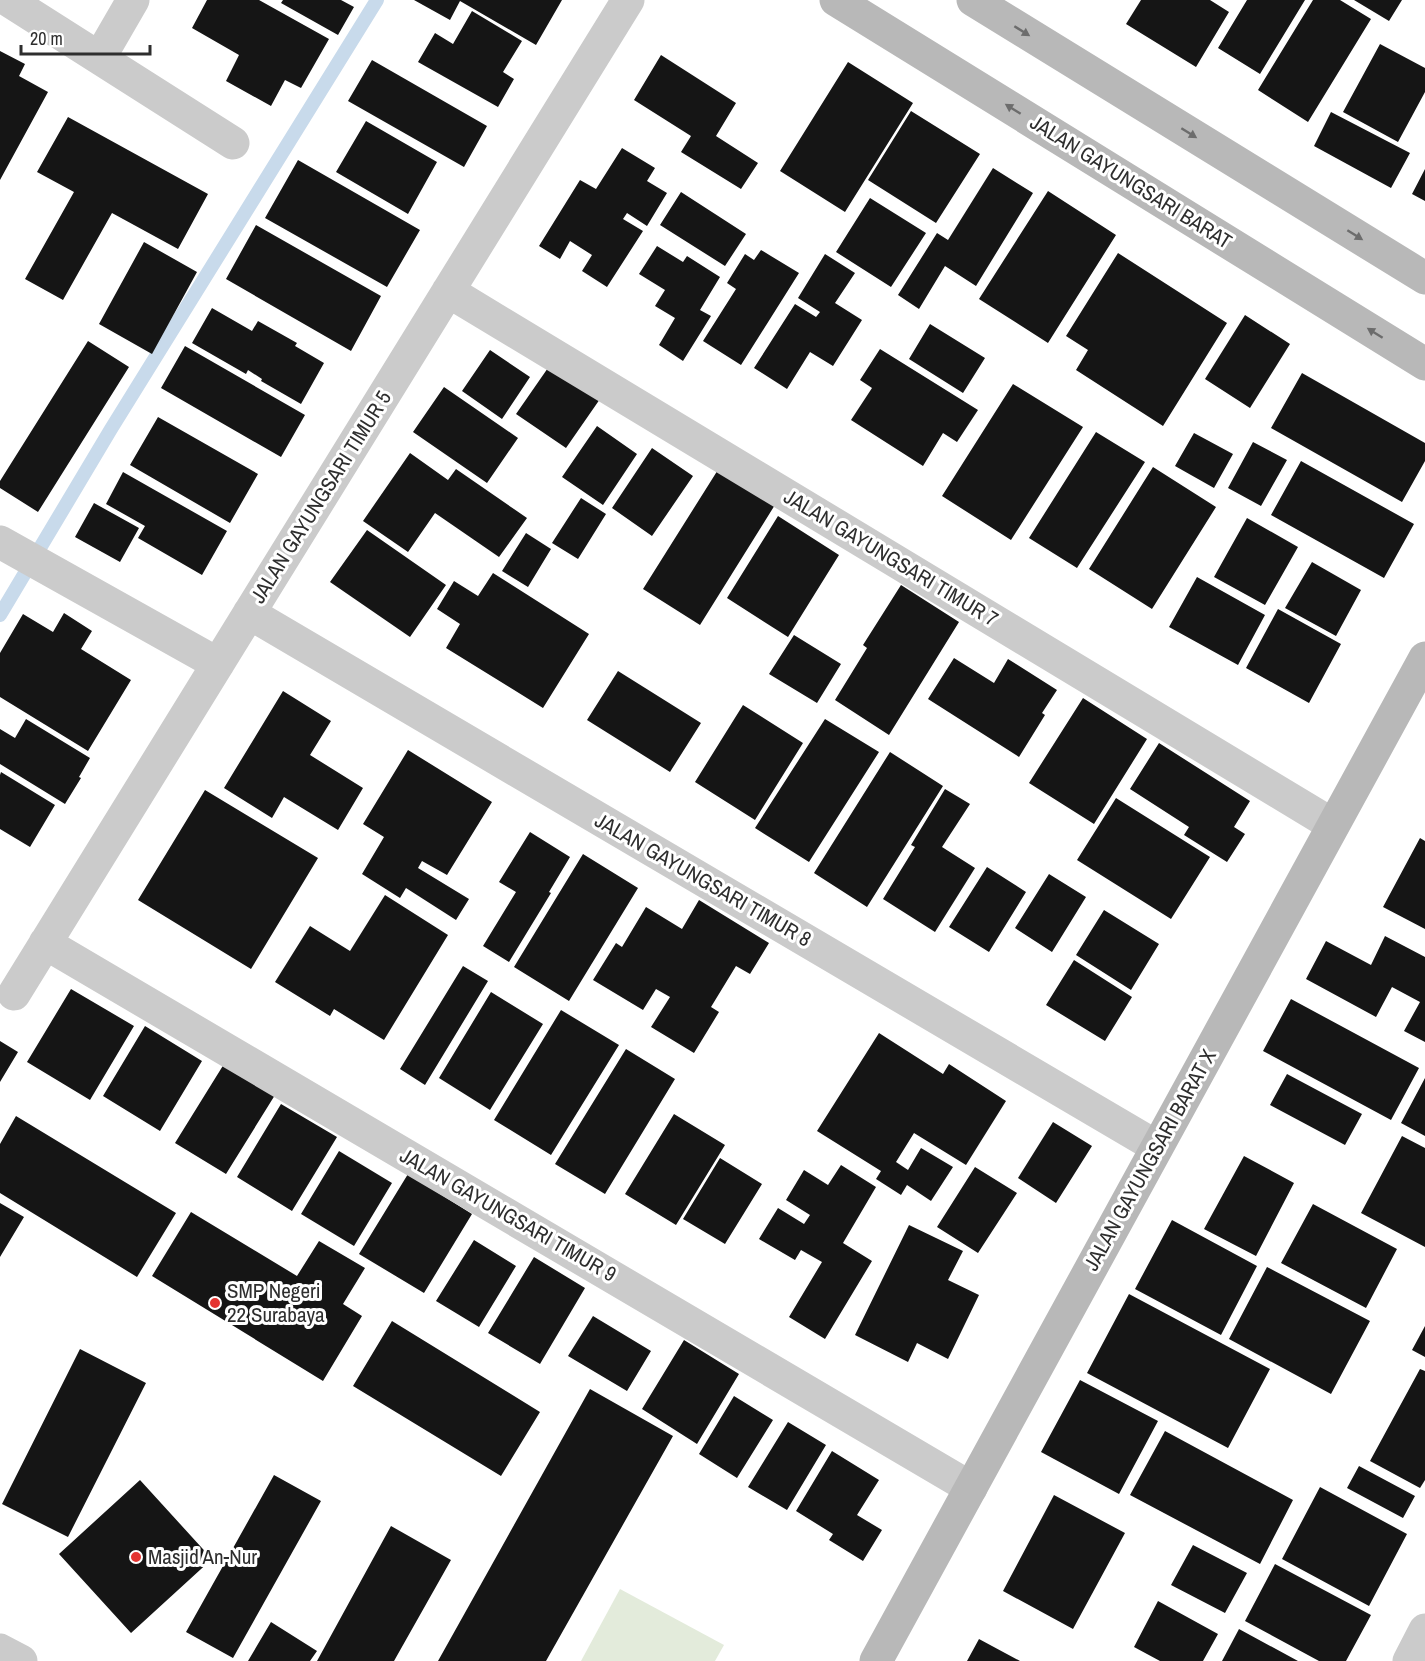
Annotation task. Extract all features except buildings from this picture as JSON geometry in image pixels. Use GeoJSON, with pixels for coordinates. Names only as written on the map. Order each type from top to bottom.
{"type":"FeatureCollection","features":[{"type":"Feature","properties":{"kind":"street"},"geometry":{"type":"LineString","coordinates":[[8,0],[233,143]]}},
{"type":"Feature","properties":{"kind":"street"},"geometry":{"type":"LineString","coordinates":[[100,57],[133,0]]}},
{"type":"Feature","properties":{"kind":"street","name":"JALAN GAYUNGSARI TIMUR 5"},"geometry":{"type":"LineString","coordinates":[[14,994],[628,0]]}},
{"type":"Feature","properties":{"kind":"street","name":"JALAN GAYUNGSARI BARAT"},"geometry":{"type":"LineString","coordinates":[[836,0],[1425,364]]}},
{"type":"Feature","properties":{"kind":"street"},"geometry":{"type":"LineString","coordinates":[[973,0],[1425,278]]}},
{"type":"Feature","properties":{"kind":"street","name":"JALAN GAYUNGSARI TIMUR 7"},"geometry":{"type":"LineString","coordinates":[[448,291],[1333,825]]}},
{"type":"Feature","properties":{"kind":"street"},"geometry":{"type":"LineString","coordinates":[[4,544],[218,664]]}},
{"type":"Feature","properties":{"kind":"street","name":"JALAN GAYUNGSARI TIMUR 8"},"geometry":{"type":"LineString","coordinates":[[249,613],[1157,1148]]}},
{"type":"Feature","properties":{"kind":"street","name":"JALAN GAYUNGSARI BARAT X"},"geometry":{"type":"LineString","coordinates":[[876,1661],[1425,658]]}},
{"type":"Feature","properties":{"kind":"street","name":"JALAN GAYUNGSARI TIMUR 9"},"geometry":{"type":"LineString","coordinates":[[45,944],[971,1488]]}},
{"type":"Feature","properties":{"kind":"street"},"geometry":{"type":"LineString","coordinates":[[1408,1661],[1425,1630]]}},
{"type":"Feature","properties":{"kind":"street"},"geometry":{"type":"LineString","coordinates":[[0,1650],[21,1661]]}},
{"type":"Feature","properties":{"kind":"green space"},"geometry":{"type":"Polygon","coordinates":[[[620,1589],[724,1645],[715,1661],[581,1661],[620,1589]]]}},
{"type":"Feature","properties":{"kind":"waterway"},"geometry":{"type":"LineString","coordinates":[[0,615],[111,429],[377,0]]}},
{"type":"Feature","properties":{"kind":"place","name":"SMP Negeri 22 Surabaya"},"geometry":{"type":"Point","coordinates":[215,1303]}},
{"type":"Feature","properties":{"kind":"place","name":"Masjid An-Nur"},"geometry":{"type":"Point","coordinates":[136,1557]}}]}
